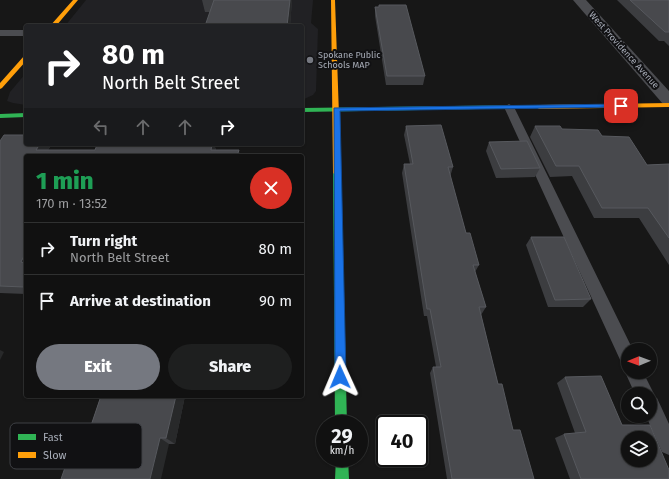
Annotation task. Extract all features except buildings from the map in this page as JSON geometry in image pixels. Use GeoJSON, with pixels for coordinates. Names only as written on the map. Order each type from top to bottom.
{"type":"FeatureCollection","features":[{"type":"Feature","properties":{"kind":"street"},"geometry":{"type":"LineString","coordinates":[[55,24],[76,0]]}},
{"type":"Feature","properties":{"kind":"street"},"geometry":{"type":"LineString","coordinates":[[333,0],[341,415]]}},
{"type":"Feature","properties":{"kind":"street","name":"West Providence Avenue"},"geometry":{"type":"LineString","coordinates":[[579,0],[669,101]]}},
{"type":"Feature","properties":{"kind":"street"},"geometry":{"type":"LineString","coordinates":[[0,87],[24,59]]}},
{"type":"Feature","properties":{"kind":"street"},"geometry":{"type":"LineString","coordinates":[[304,110],[669,105]]}},
{"type":"Feature","properties":{"kind":"street"},"geometry":{"type":"LineString","coordinates":[[0,116],[24,115]]}},
{"type":"Feature","properties":{"kind":"street"},"geometry":{"type":"LineString","coordinates":[[342,467],[342,479]]}},
{"type":"Feature","properties":{"kind":"lane"},"geometry":{"type":"LineString","coordinates":[[0,33],[24,33]]}},
{"type":"Feature","properties":{"kind":"lane"},"geometry":{"type":"LineString","coordinates":[[509,108],[621,343]]}},
{"type":"Feature","properties":{"kind":"lane"},"geometry":{"type":"LineString","coordinates":[[657,420],[669,445]]}},
{"type":"Feature","properties":{"kind":"shaded area","name":"Spokane Public Schools MAP"},"geometry":{"type":"Polygon","coordinates":[[[86,0],[313,0],[311,23],[318,29],[316,91],[313,95],[304,99],[304,24],[67,24],[86,0]]]}},
{"type":"Feature","properties":{"kind":"shaded area"},"geometry":{"type":"Polygon","coordinates":[[[24,75],[24,105],[7,101],[10,92],[24,75]]]}},
{"type":"Feature","properties":{"kind":"traffic: fast"},"geometry":{"type":"LineString","coordinates":[[304,110],[539,107]]}},
{"type":"Feature","properties":{"kind":"traffic: fast"},"geometry":{"type":"LineString","coordinates":[[0,116],[24,115]]}},
{"type":"Feature","properties":{"kind":"traffic: fast"},"geometry":{"type":"LineString","coordinates":[[337,173],[341,415]]}},
{"type":"Feature","properties":{"kind":"traffic: fast"},"geometry":{"type":"LineString","coordinates":[[342,467],[342,479]]}},
{"type":"Feature","properties":{"kind":"traffic: slow"},"geometry":{"type":"LineString","coordinates":[[55,24],[76,0]]}},
{"type":"Feature","properties":{"kind":"traffic: slow"},"geometry":{"type":"LineString","coordinates":[[333,0],[337,173]]}},
{"type":"Feature","properties":{"kind":"traffic: slow"},"geometry":{"type":"LineString","coordinates":[[0,87],[24,59]]}},
{"type":"Feature","properties":{"kind":"traffic: slow"},"geometry":{"type":"LineString","coordinates":[[539,107],[669,105]]}},
{"type":"Feature","properties":{"kind":"place","name":"Spokane Public Schools MAP"},"geometry":{"type":"Point","coordinates":[310,60]}},
{"type":"Feature","properties":{"kind":"route"},"geometry":{"type":"LineString","coordinates":[[340,377],[336,109],[621,106]]}}]}
